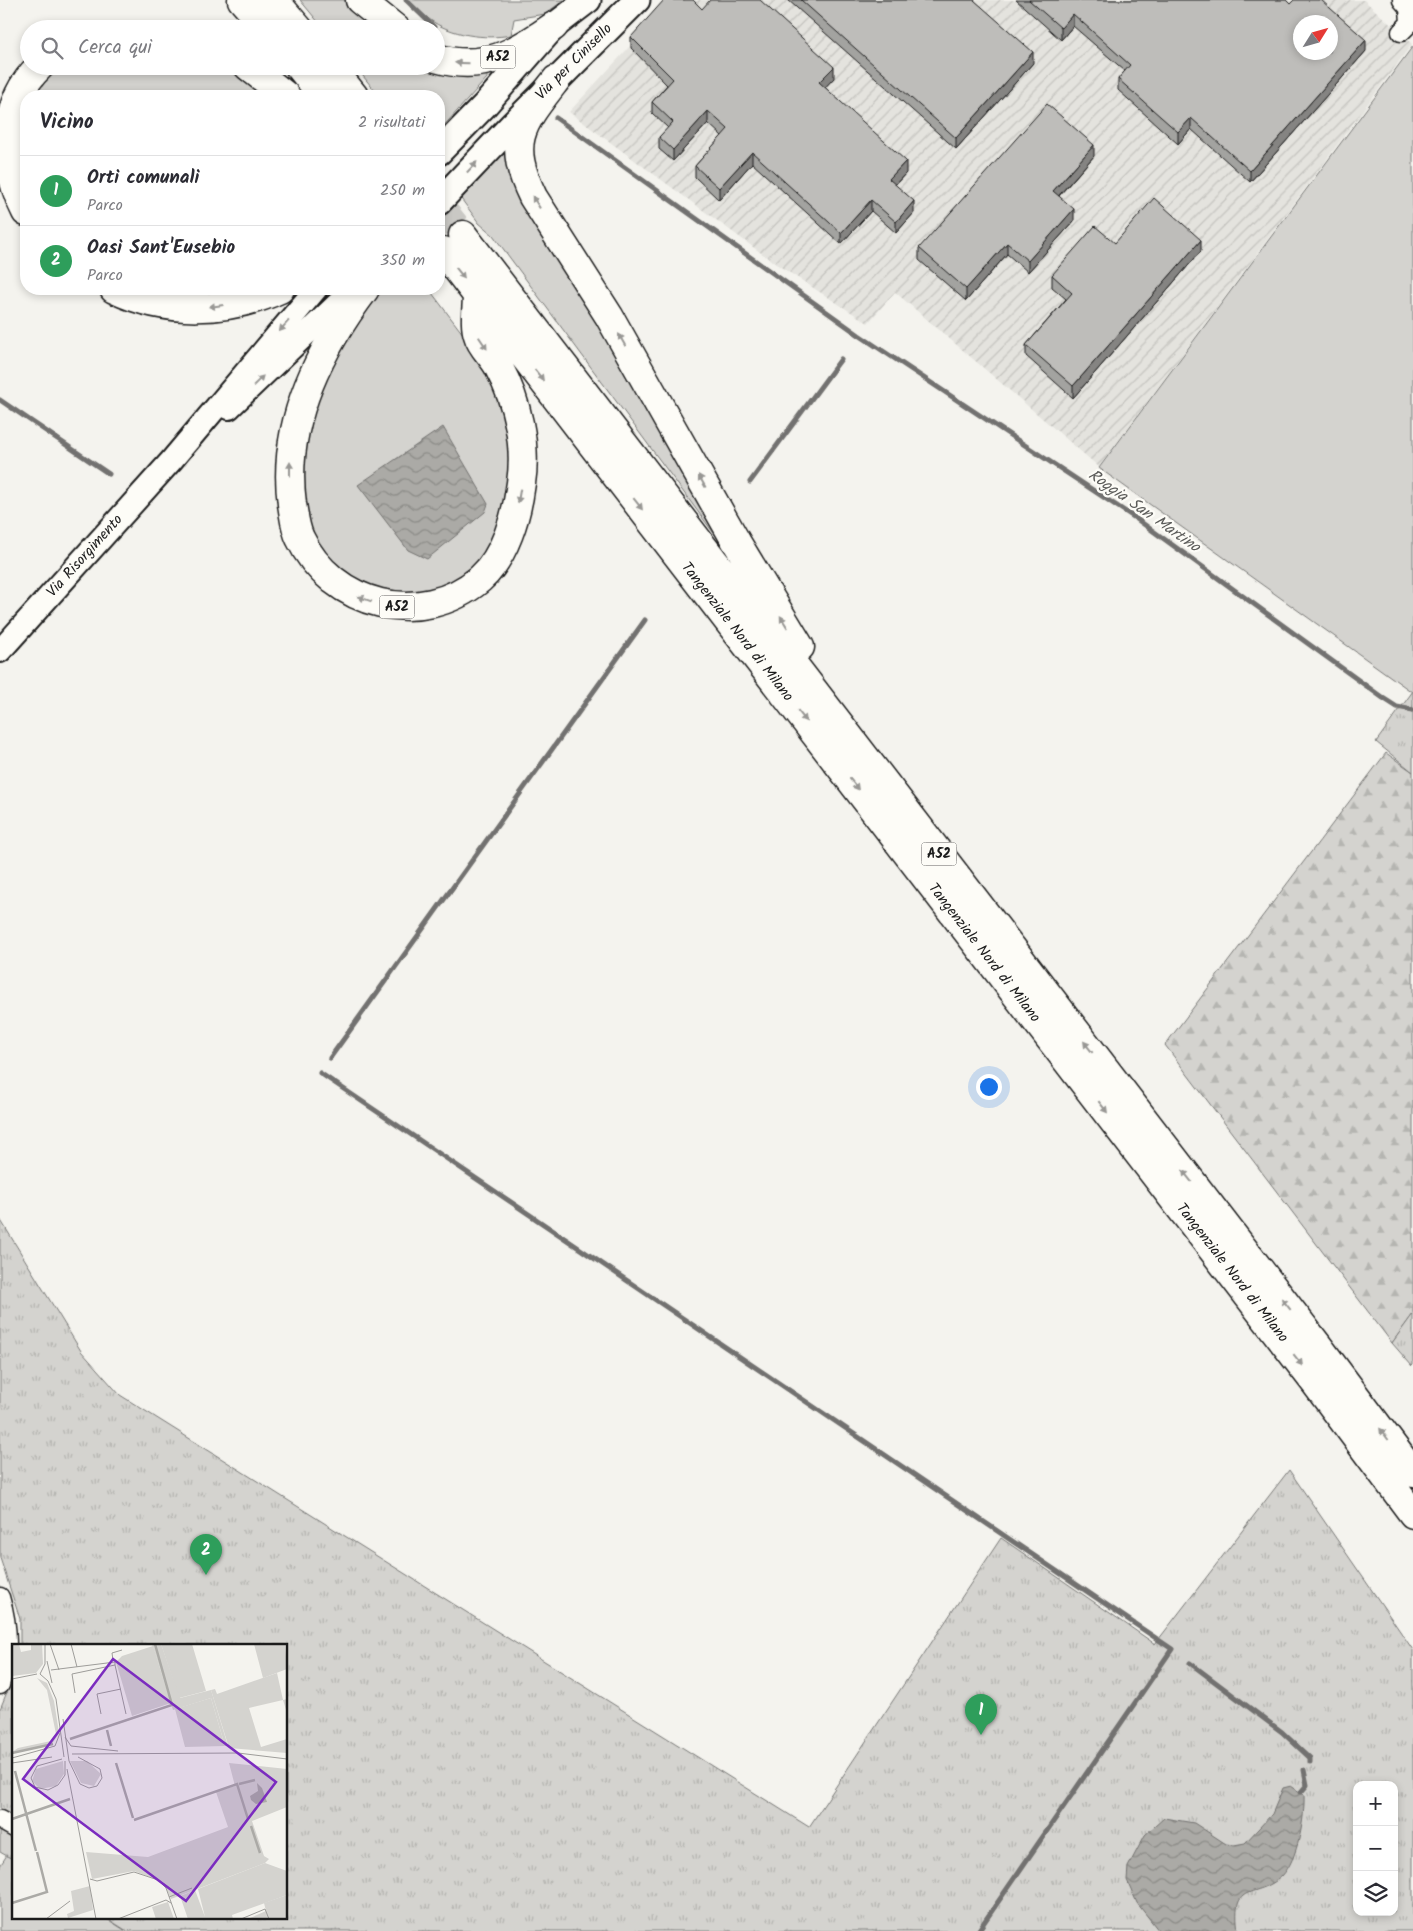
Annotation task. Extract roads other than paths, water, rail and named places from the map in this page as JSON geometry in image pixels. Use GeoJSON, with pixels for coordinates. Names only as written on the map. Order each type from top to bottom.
{"type":"FeatureCollection","features":[{"type":"Feature","properties":{"kind":"highway"},"geometry":{"type":"LineString","coordinates":[[242,0],[260,20]]}},
{"type":"Feature","properties":{"kind":"highway"},"geometry":{"type":"LineString","coordinates":[[274,0],[291,20]]}},
{"type":"Feature","properties":{"kind":"highway"},"geometry":{"type":"LineString","coordinates":[[360,0],[385,20]]}},
{"type":"Feature","properties":{"kind":"highway","name":"A52"},"geometry":{"type":"LineString","coordinates":[[445,61],[471,64],[488,61],[528,45],[554,26]]}},
{"type":"Feature","properties":{"kind":"highway"},"geometry":{"type":"LineString","coordinates":[[21,90],[32,75]]}},
{"type":"Feature","properties":{"kind":"highway"},"geometry":{"type":"LineString","coordinates":[[259,75],[278,90]]}},
{"type":"Feature","properties":{"kind":"highway"},"geometry":{"type":"LineString","coordinates":[[306,75],[318,90]]}},
{"type":"Feature","properties":{"kind":"highway"},"geometry":{"type":"LineString","coordinates":[[337,75],[349,90]]}},
{"type":"Feature","properties":{"kind":"highway","name":"A52"},"geometry":{"type":"LineString","coordinates":[[556,80],[530,113],[520,132],[519,159],[524,178],[533,197],[609,316],[737,543],[803,652],[988,897],[1054,1004]]}},
{"type":"Feature","properties":{"kind":"highway"},"geometry":{"type":"LineString","coordinates":[[20,92],[11,116],[7,139],[8,163],[14,188],[20,200]]}},
{"type":"Feature","properties":{"kind":"highway","name":"Tangenziale Nord di Milano"},"geometry":{"type":"LineString","coordinates":[[1413,1473],[1054,1004],[453,243],[477,295],[1287,1345],[1413,1514]]}},
{"type":"Feature","properties":{"kind":"highway"},"geometry":{"type":"LineString","coordinates":[[130,295],[152,303],[203,308],[233,304],[261,295]]}},
{"type":"Feature","properties":{"kind":"highway","name":"A52"},"geometry":{"type":"LineString","coordinates":[[361,295],[343,320],[327,349],[301,404],[291,442],[290,489],[299,536],[314,562],[325,573],[352,594],[367,600],[399,607],[412,607],[440,601],[455,595],[481,578],[493,563],[505,541],[517,505],[523,462],[517,417],[512,396],[499,367],[478,335],[477,295]]}},
{"type":"Feature","properties":{"kind":"main road"},"geometry":{"type":"LineString","coordinates":[[445,146],[484,106],[554,26],[588,0]]}},
{"type":"Feature","properties":{"kind":"main road","name":"Via per Cinisello"},"geometry":{"type":"LineString","coordinates":[[445,196],[556,80],[637,0]]}},
{"type":"Feature","properties":{"kind":"street"},"geometry":{"type":"LineString","coordinates":[[1401,32],[1410,23],[1409,8],[1402,0]]}},
{"type":"Feature","properties":{"kind":"street","name":"Via Risorgimento"},"geometry":{"type":"LineString","coordinates":[[0,652],[171,461],[311,295]]}},
{"type":"Feature","properties":{"kind":"street","name":"Via Risorgimento"},"geometry":{"type":"LineString","coordinates":[[171,461],[253,386],[347,295]]}},
{"type":"Feature","properties":{"kind":"street"},"geometry":{"type":"LineString","coordinates":[[0,1597],[8,1638],[6,1663],[0,1685]]}},
{"type":"Feature","properties":{"kind":"street"},"geometry":{"type":"LineString","coordinates":[[0,1820],[12,1827]]}},
{"type":"Feature","properties":{"kind":"water"},"geometry":{"type":"Polygon","coordinates":[[[443,427],[488,504],[485,512],[427,559],[408,550],[358,485],[443,427]]]}},
{"type":"Feature","properties":{"kind":"water"},"geometry":{"type":"Polygon","coordinates":[[[1291,1786],[1304,1795],[1302,1826],[1296,1849],[1288,1869],[1282,1876],[1263,1888],[1247,1893],[1242,1897],[1238,1904],[1238,1931],[1159,1931],[1137,1903],[1127,1880],[1128,1867],[1145,1835],[1164,1818],[1194,1823],[1226,1844],[1245,1843],[1272,1814],[1283,1788],[1291,1786]]]}},
{"type":"Feature","properties":{"kind":"waterway"},"geometry":{"type":"LineString","coordinates":[[406,0],[427,20]]}},
{"type":"Feature","properties":{"kind":"waterway","name":"Roggia San Martino"},"geometry":{"type":"LineString","coordinates":[[556,118],[859,335],[1138,520],[1383,698],[1397,707],[1413,710]]}},
{"type":"Feature","properties":{"kind":"waterway"},"geometry":{"type":"LineString","coordinates":[[750,482],[841,359]]}},
{"type":"Feature","properties":{"kind":"waterway"},"geometry":{"type":"LineString","coordinates":[[0,400],[109,474]]}},
{"type":"Feature","properties":{"kind":"waterway"},"geometry":{"type":"LineString","coordinates":[[330,1058],[645,620]]}},
{"type":"Feature","properties":{"kind":"waterway"},"geometry":{"type":"LineString","coordinates":[[320,1073],[1172,1649],[978,1931]]}},
{"type":"Feature","properties":{"kind":"waterway"},"geometry":{"type":"LineString","coordinates":[[1190,1663],[1282,1732],[1310,1758],[1310,1762]]}},
{"type":"Feature","properties":{"kind":"waterway"},"geometry":{"type":"LineString","coordinates":[[1301,1792],[1307,1785],[1304,1770]]}},
{"type":"Feature","properties":{"kind":"tunnel"},"geometry":{"type":"LineString","coordinates":[[445,212],[463,235]]}},
{"type":"Feature","properties":{"kind":"place","name":"Oasi Sant'Eusebio"},"geometry":{"type":"Point","coordinates":[206,1575]}},
{"type":"Feature","properties":{"kind":"place","name":"Orti comunali"},"geometry":{"type":"Point","coordinates":[981,1735]}}]}
